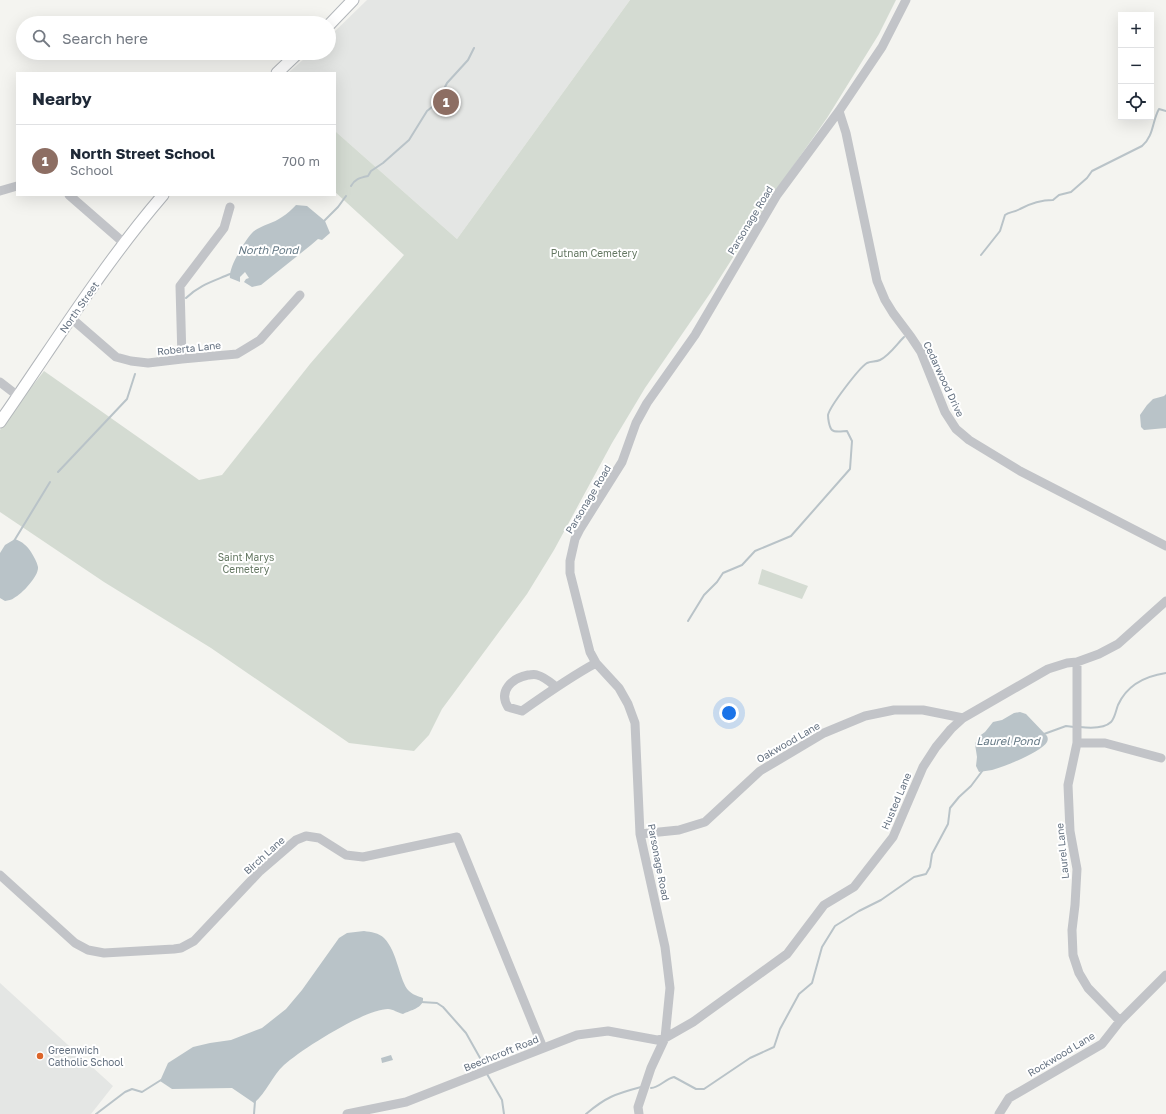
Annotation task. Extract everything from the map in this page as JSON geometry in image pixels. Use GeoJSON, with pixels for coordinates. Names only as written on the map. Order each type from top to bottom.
{"type":"FeatureCollection","features":[{"type":"Feature","properties":{"kind":"main road"},"geometry":{"type":"LineString","coordinates":[[336,18],[353,0]]}},
{"type":"Feature","properties":{"kind":"main road"},"geometry":{"type":"LineString","coordinates":[[278,72],[291,60]]}},
{"type":"Feature","properties":{"kind":"main road","name":"North Street"},"geometry":{"type":"LineString","coordinates":[[0,422],[124,243],[163,196]]}},
{"type":"Feature","properties":{"kind":"street","name":"Parsonage Road"},"geometry":{"type":"LineString","coordinates":[[639,1114],[638,1107],[651,1068],[665,1038],[670,988],[665,947],[640,834],[635,723],[628,704],[619,688],[596,663],[590,652],[570,573],[570,561],[575,539],[622,462],[636,423],[647,403],[695,335],[777,195],[839,111],[882,47],[906,0]]}},
{"type":"Feature","properties":{"kind":"street","name":"Cedarwood Drive"},"geometry":{"type":"LineString","coordinates":[[839,111],[846,133],[877,281],[885,300],[921,352],[945,412],[956,429],[969,440],[1020,471],[1166,546]]}},
{"type":"Feature","properties":{"kind":"street"},"geometry":{"type":"LineString","coordinates":[[0,192],[16,186]]}},
{"type":"Feature","properties":{"kind":"street"},"geometry":{"type":"LineString","coordinates":[[70,196],[124,243]]}},
{"type":"Feature","properties":{"kind":"street"},"geometry":{"type":"LineString","coordinates":[[182,359],[180,286],[224,228],[230,207]]}},
{"type":"Feature","properties":{"kind":"street","name":"Roberta Lane"},"geometry":{"type":"LineString","coordinates":[[71,318],[116,357],[130,361],[148,363],[237,354],[260,340],[300,295]]}},
{"type":"Feature","properties":{"kind":"street"},"geometry":{"type":"LineString","coordinates":[[0,382],[18,396]]}},
{"type":"Feature","properties":{"kind":"street","name":"Husted Lane"},"geometry":{"type":"LineString","coordinates":[[665,1038],[693,1022],[787,954],[824,905],[854,887],[893,837],[923,767],[936,747],[951,729],[963,718],[1048,669],[1067,663],[1077,662],[1099,654],[1118,644],[1166,601]]}},
{"type":"Feature","properties":{"kind":"street","name":"Laurel Lane"},"geometry":{"type":"LineString","coordinates":[[1077,662],[1078,732],[1068,784],[1070,831],[1077,869],[1076,905],[1072,930],[1073,954],[1079,972],[1088,988],[1120,1021]]}},
{"type":"Feature","properties":{"kind":"street"},"geometry":{"type":"LineString","coordinates":[[556,687],[546,678],[536,674],[523,676],[510,683],[505,692],[504,701],[508,707],[522,711],[556,687],[596,663]]}},
{"type":"Feature","properties":{"kind":"street","name":"Oakwood Lane"},"geometry":{"type":"LineString","coordinates":[[640,834],[679,830],[705,822],[760,771],[824,734],[865,716],[894,710],[923,710],[963,718]]}},
{"type":"Feature","properties":{"kind":"street"},"geometry":{"type":"LineString","coordinates":[[1076,743],[1105,743],[1161,758]]}},
{"type":"Feature","properties":{"kind":"street","name":"Birch Lane"},"geometry":{"type":"LineString","coordinates":[[0,875],[75,943],[88,950],[104,953],[174,949],[181,948],[194,941],[260,871],[296,840],[306,836],[319,838],[346,855],[363,857],[457,837],[543,1048]]}},
{"type":"Feature","properties":{"kind":"street","name":"Rockwood Lane"},"geometry":{"type":"LineString","coordinates":[[999,1114],[1009,1098],[1102,1044],[1120,1021],[1166,975]]}},
{"type":"Feature","properties":{"kind":"street","name":"Beechcroft Road"},"geometry":{"type":"LineString","coordinates":[[347,1114],[406,1102],[576,1035],[608,1031],[657,1040],[665,1038]]}},
{"type":"Feature","properties":{"kind":"shaded area"},"geometry":{"type":"Polygon","coordinates":[[[367,0],[630,0],[457,239],[336,132],[336,72],[289,72],[303,60],[336,60],[336,30],[367,0]]]}},
{"type":"Feature","properties":{"kind":"shaded area","name":"Greenwich Catholic School"},"geometry":{"type":"Polygon","coordinates":[[[0,983],[113,1086],[91,1114],[0,1114],[0,983]]]}},
{"type":"Feature","properties":{"kind":"green space","name":"Putnam Cemetery"},"geometry":{"type":"Polygon","coordinates":[[[630,0],[896,0],[879,34],[827,118],[770,199],[711,292],[645,388],[612,443],[554,550],[527,594],[442,709],[429,735],[414,751],[349,743],[211,648],[104,582],[0,512],[0,430],[44,371],[199,480],[222,475],[310,364],[404,255],[336,193],[336,132],[457,239],[630,0]]]}},
{"type":"Feature","properties":{"kind":"green space"},"geometry":{"type":"Polygon","coordinates":[[[762,569],[808,586],[802,599],[758,584],[762,569]]]}},
{"type":"Feature","properties":{"kind":"water","name":"North Pond"},"geometry":{"type":"Polygon","coordinates":[[[296,205],[307,206],[325,221],[330,233],[322,240],[318,239],[261,285],[252,287],[244,282],[249,278],[245,272],[240,277],[240,282],[230,278],[232,267],[242,246],[254,231],[279,219],[296,205]]]}},
{"type":"Feature","properties":{"kind":"water"},"geometry":{"type":"Polygon","coordinates":[[[1166,394],[1166,428],[1144,430],[1141,427],[1140,415],[1153,399],[1166,394]]]}},
{"type":"Feature","properties":{"kind":"water"},"geometry":{"type":"Polygon","coordinates":[[[15,539],[23,543],[29,550],[37,563],[38,571],[33,580],[21,593],[12,599],[5,601],[0,598],[0,553],[5,545],[15,539]]]}},
{"type":"Feature","properties":{"kind":"water","name":"Laurel Pond"},"geometry":{"type":"Polygon","coordinates":[[[1020,712],[1026,714],[1047,736],[1047,742],[1044,746],[1022,759],[997,768],[979,772],[976,766],[977,757],[975,744],[978,737],[985,732],[993,722],[1002,720],[1014,713],[1020,712]]]}},
{"type":"Feature","properties":{"kind":"water"},"geometry":{"type":"Polygon","coordinates":[[[364,931],[380,935],[389,944],[403,980],[409,991],[412,994],[423,998],[423,1001],[419,1006],[403,1014],[390,1009],[378,1011],[350,1022],[334,1031],[284,1065],[259,1099],[254,1103],[232,1088],[172,1089],[160,1081],[168,1063],[193,1047],[231,1040],[262,1028],[286,1009],[302,990],[339,938],[347,933],[364,931]]]}},
{"type":"Feature","properties":{"kind":"water"},"geometry":{"type":"Polygon","coordinates":[[[391,1055],[393,1060],[382,1063],[381,1058],[391,1055]]]}},
{"type":"Feature","properties":{"kind":"waterway"},"geometry":{"type":"LineString","coordinates":[[351,186],[358,179],[368,176],[371,171],[383,163],[409,140],[427,111],[437,103],[439,94],[468,60],[474,48]]}},
{"type":"Feature","properties":{"kind":"waterway"},"geometry":{"type":"LineString","coordinates":[[981,255],[1000,231],[1005,215],[1040,201],[1053,200],[1059,195],[1071,192],[1087,178],[1092,171],[1142,146],[1149,138],[1159,109],[1166,111]]}},
{"type":"Feature","properties":{"kind":"waterway"},"geometry":{"type":"LineString","coordinates":[[323,222],[338,207],[346,196]]}},
{"type":"Feature","properties":{"kind":"waterway"},"geometry":{"type":"LineString","coordinates":[[186,298],[201,287],[230,274]]}},
{"type":"Feature","properties":{"kind":"waterway"},"geometry":{"type":"LineString","coordinates":[[688,621],[704,595],[717,582],[723,573],[742,565],[755,551],[791,536],[850,469],[852,441],[847,431],[837,432],[831,429],[828,415],[830,410],[839,396],[863,366],[867,363],[878,361],[883,358],[890,353],[904,337]]}},
{"type":"Feature","properties":{"kind":"waterway"},"geometry":{"type":"LineString","coordinates":[[58,472],[127,399],[135,374]]}},
{"type":"Feature","properties":{"kind":"waterway"},"geometry":{"type":"LineString","coordinates":[[14,541],[50,482]]}},
{"type":"Feature","properties":{"kind":"waterway"},"geometry":{"type":"LineString","coordinates":[[1080,727],[1096,728],[1108,724],[1114,718],[1118,705],[1126,692],[1144,679],[1166,673]]}},
{"type":"Feature","properties":{"kind":"waterway"},"geometry":{"type":"LineString","coordinates":[[1044,734],[1066,726],[1074,727]]}},
{"type":"Feature","properties":{"kind":"waterway"},"geometry":{"type":"LineString","coordinates":[[651,1088],[657,1087],[674,1077],[696,1089],[704,1089],[750,1058],[774,1047],[780,1029],[799,994],[812,983],[822,947],[835,926],[859,911],[881,900],[914,877],[926,874],[930,867],[932,854],[948,824],[950,808],[971,786],[983,770]]}},
{"type":"Feature","properties":{"kind":"waterway"},"geometry":{"type":"LineString","coordinates":[[421,1002],[437,1003],[443,1007],[466,1033],[484,1065]]}},
{"type":"Feature","properties":{"kind":"waterway"},"geometry":{"type":"LineString","coordinates":[[487,1074],[502,1100],[504,1114]]}},
{"type":"Feature","properties":{"kind":"waterway"},"geometry":{"type":"LineString","coordinates":[[96,1114],[125,1092],[132,1089],[142,1092],[161,1080]]}},
{"type":"Feature","properties":{"kind":"waterway"},"geometry":{"type":"LineString","coordinates":[[586,1114],[611,1097],[641,1087]]}},
{"type":"Feature","properties":{"kind":"waterway"},"geometry":{"type":"LineString","coordinates":[[254,1114],[255,1101]]}},
{"type":"Feature","properties":{"kind":"place","name":"North Street School"},"geometry":{"type":"Point","coordinates":[446,102]}},
{"type":"Feature","properties":{"kind":"place","name":"Greenwich Catholic School"},"geometry":{"type":"Point","coordinates":[40,1056]}},
{"type":"Feature","properties":{"kind":"park label","name":"Saint Marys Cemetery"},"geometry":{"type":"Point","coordinates":[246,562]}}]}
